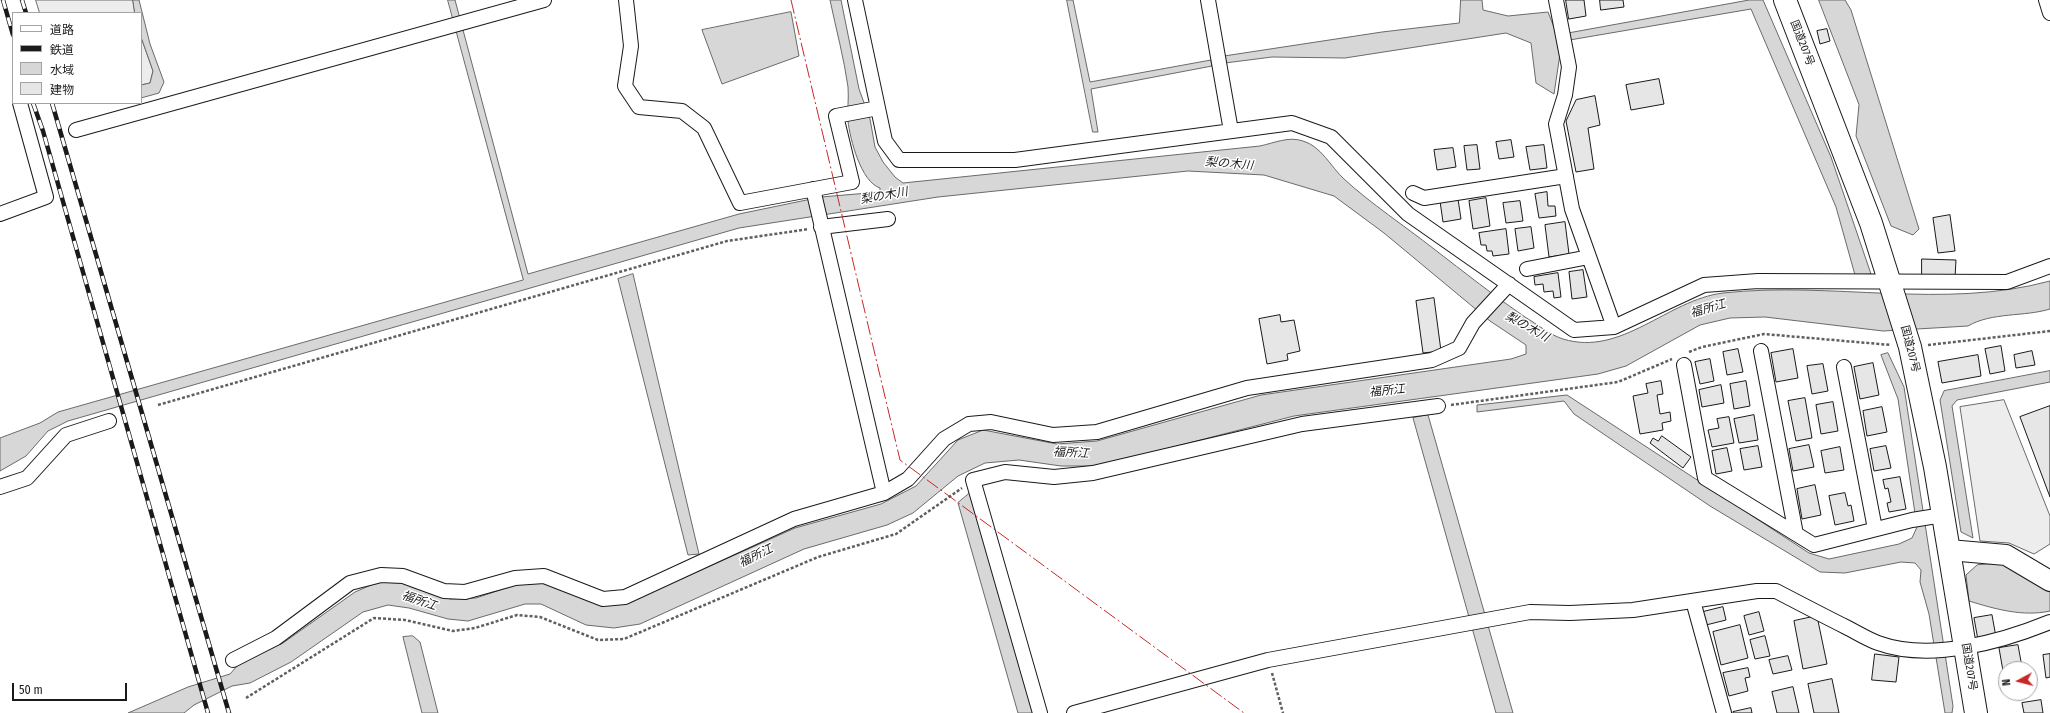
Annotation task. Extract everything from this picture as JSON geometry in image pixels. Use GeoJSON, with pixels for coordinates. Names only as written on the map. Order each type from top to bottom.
{"type":"FeatureCollection","features":[{"type":"Feature","properties":{"kind":"highway","name":"国道207号"},"geometry":{"type":"LineString","coordinates":[[1785,0],[1849,162],[1891,282],[1910,347],[1924,406],[1936,516],[1949,550],[1957,647],[1976,713]]}},
{"type":"Feature","properties":{"kind":"street"},"geometry":{"type":"LineString","coordinates":[[76,130],[544,0]]}},
{"type":"Feature","properties":{"kind":"street"},"geometry":{"type":"LineString","coordinates":[[626,0],[631,46],[625,86],[639,107],[682,111],[704,128],[740,203],[852,182],[836,116],[878,108]]}},
{"type":"Feature","properties":{"kind":"street"},"geometry":{"type":"LineString","coordinates":[[855,0],[885,141],[899,160],[1015,160],[1292,123],[1331,137],[1408,214],[1574,330],[1614,327],[1704,285],[1758,281],[2007,282],[2050,266]]}},
{"type":"Feature","properties":{"kind":"street"},"geometry":{"type":"LineString","coordinates":[[1208,0],[1231,131]]}},
{"type":"Feature","properties":{"kind":"street"},"geometry":{"type":"LineString","coordinates":[[1556,0],[1569,67],[1565,95],[1556,124],[1572,209],[1614,327]]}},
{"type":"Feature","properties":{"kind":"street"},"geometry":{"type":"LineString","coordinates":[[2046,0],[2050,13]]}},
{"type":"Feature","properties":{"kind":"street"},"geometry":{"type":"LineString","coordinates":[[0,214],[46,197],[20,104]]}},
{"type":"Feature","properties":{"kind":"street"},"geometry":{"type":"LineString","coordinates":[[1412,193],[1424,198],[1566,176]]}},
{"type":"Feature","properties":{"kind":"street"},"geometry":{"type":"LineString","coordinates":[[813,189],[884,493]]}},
{"type":"Feature","properties":{"kind":"street"},"geometry":{"type":"LineString","coordinates":[[821,227],[888,219]]}},
{"type":"Feature","properties":{"kind":"street"},"geometry":{"type":"LineString","coordinates":[[1527,269],[1589,258]]}},
{"type":"Feature","properties":{"kind":"street"},"geometry":{"type":"LineString","coordinates":[[233,660],[276,638],[350,583],[381,575],[402,576],[444,591],[465,592],[515,578],[544,576],[603,599],[625,597],[794,519],[884,493],[908,479],[944,439],[969,424],[991,422],[1053,435],[1097,432],[1247,388],[1432,360],[1459,348],[1473,323],[1509,284]]}},
{"type":"Feature","properties":{"kind":"street"},"geometry":{"type":"LineString","coordinates":[[1761,351],[1796,534]]}},
{"type":"Feature","properties":{"kind":"street"},"geometry":{"type":"LineString","coordinates":[[1682,359],[1705,478],[1814,545],[1912,520],[1936,516]]}},
{"type":"Feature","properties":{"kind":"street"},"geometry":{"type":"LineString","coordinates":[[1844,367],[1875,529]]}},
{"type":"Feature","properties":{"kind":"street"},"geometry":{"type":"LineString","coordinates":[[1040,713],[973,480],[1005,472],[1054,477],[1093,474],[1302,424],[1438,406]]}},
{"type":"Feature","properties":{"kind":"street"},"geometry":{"type":"LineString","coordinates":[[0,487],[27,478],[66,435],[109,422]]}},
{"type":"Feature","properties":{"kind":"street"},"geometry":{"type":"LineString","coordinates":[[1949,550],[2006,555],[2050,581]]}},
{"type":"Feature","properties":{"kind":"street"},"geometry":{"type":"LineString","coordinates":[[1074,713],[1268,660],[1530,612],[1570,613],[1633,610],[1757,591],[1776,591],[1878,643],[1904,650],[1930,650],[1957,647],[2004,638],[2050,622]]}},
{"type":"Feature","properties":{"kind":"street"},"geometry":{"type":"LineString","coordinates":[[1693,601],[1724,713]]}},
{"type":"Feature","properties":{"kind":"path"},"geometry":{"type":"LineString","coordinates":[[158,405],[727,241],[821,227]]}},
{"type":"Feature","properties":{"kind":"path"},"geometry":{"type":"LineString","coordinates":[[1438,406],[1618,382],[1682,359],[1702,347],[1764,334],[1910,347],[2050,331]]}},
{"type":"Feature","properties":{"kind":"path"},"geometry":{"type":"LineString","coordinates":[[1268,660],[1284,713]]}},
{"type":"Feature","properties":{"kind":"shaded area"},"geometry":{"type":"Polygon","coordinates":[[[36,0],[133,0],[135,12],[40,12],[36,0]]]}},
{"type":"Feature","properties":{"kind":"shaded area"},"geometry":{"type":"Polygon","coordinates":[[[142,40],[153,71],[150,83],[142,85],[142,40]]]}},
{"type":"Feature","properties":{"kind":"shaded area"},"geometry":{"type":"Polygon","coordinates":[[[2004,400],[2050,516],[2050,544],[2034,554],[2009,543],[1980,541],[1960,407],[2004,400]]]}},
{"type":"Feature","properties":{"kind":"water"},"geometry":{"type":"Polygon","coordinates":[[[133,0],[139,0],[142,12],[135,12],[133,0]]]}},
{"type":"Feature","properties":{"kind":"water"},"geometry":{"type":"Polygon","coordinates":[[[448,0],[455,0],[528,274],[739,214],[821,197],[880,192],[880,188],[867,178],[862,169],[854,149],[849,129],[848,87],[830,0],[841,0],[859,89],[870,119],[875,147],[883,162],[895,177],[903,183],[1260,146],[1292,139],[1303,141],[1315,147],[1344,179],[1377,206],[1513,309],[1553,335],[1563,339],[1585,342],[1605,340],[1625,334],[1702,298],[1723,293],[1764,290],[1928,294],[1969,293],[2010,289],[2050,281],[2050,309],[1987,319],[1968,326],[1883,331],[1765,317],[1730,318],[1700,325],[1626,366],[1598,374],[1294,416],[1099,466],[1061,466],[1019,460],[985,463],[958,476],[913,513],[887,525],[804,549],[640,624],[614,628],[586,625],[541,604],[525,604],[468,621],[448,619],[409,608],[388,605],[363,612],[291,662],[250,683],[232,686],[194,705],[184,713],[128,713],[188,687],[230,674],[238,665],[283,643],[355,592],[378,582],[404,583],[450,599],[476,598],[518,584],[540,581],[625,604],[795,528],[881,504],[916,486],[958,440],[983,430],[1057,444],[1097,441],[1261,395],[1511,359],[1526,354],[1526,345],[1490,321],[1384,233],[1334,196],[1264,175],[1188,171],[938,197],[739,228],[68,421],[48,431],[26,456],[0,471],[0,438],[40,423],[58,412],[523,280],[448,0]]]}},
{"type":"Feature","properties":{"kind":"water"},"geometry":{"type":"Polygon","coordinates":[[[1067,0],[1073,0],[1090,82],[1211,60],[1212,66],[1091,89],[1098,132],[1093,132],[1067,0]]]}},
{"type":"Feature","properties":{"kind":"water"},"geometry":{"type":"Polygon","coordinates":[[[1461,0],[1482,0],[1483,10],[1508,16],[1548,12],[1557,35],[1749,0],[1763,0],[1831,157],[1871,274],[1855,275],[1836,207],[1751,9],[1558,42],[1560,54],[1554,94],[1536,83],[1531,43],[1506,33],[1345,58],[1272,57],[1225,63],[1224,56],[1382,32],[1459,23],[1461,0]]]}},
{"type":"Feature","properties":{"kind":"water"},"geometry":{"type":"Polygon","coordinates":[[[1819,0],[1845,0],[1851,10],[1919,229],[1913,235],[1891,226],[1856,136],[1859,105],[1819,0]]]}},
{"type":"Feature","properties":{"kind":"water"},"geometry":{"type":"Polygon","coordinates":[[[142,12],[150,44],[164,82],[159,93],[142,98],[142,85],[150,83],[153,71],[142,40],[142,12]]]}},
{"type":"Feature","properties":{"kind":"water"},"geometry":{"type":"Polygon","coordinates":[[[791,12],[799,56],[722,84],[702,30],[791,12]]]}},
{"type":"Feature","properties":{"kind":"water"},"geometry":{"type":"Polygon","coordinates":[[[633,274],[699,554],[688,555],[618,279],[633,274]]]}},
{"type":"Feature","properties":{"kind":"water"},"geometry":{"type":"Polygon","coordinates":[[[1888,353],[1904,387],[1953,706],[1952,713],[1945,713],[1929,614],[1920,582],[1921,570],[1915,563],[1901,562],[1845,573],[1820,572],[1710,506],[1574,414],[1564,401],[1477,412],[1477,405],[1567,395],[1809,553],[1829,559],[1899,544],[1912,538],[1917,527],[1898,399],[1881,355],[1888,353]]]}},
{"type":"Feature","properties":{"kind":"water"},"geometry":{"type":"Polygon","coordinates":[[[2050,371],[2050,382],[1957,400],[1952,406],[1973,538],[1961,532],[1940,400],[1944,391],[2050,371]]]}},
{"type":"Feature","properties":{"kind":"water"},"geometry":{"type":"Polygon","coordinates":[[[1428,415],[1513,713],[1496,713],[1413,418],[1428,415]]]}},
{"type":"Feature","properties":{"kind":"water"},"geometry":{"type":"Polygon","coordinates":[[[970,493],[1033,713],[1018,713],[958,503],[970,493]]]}},
{"type":"Feature","properties":{"kind":"water"},"geometry":{"type":"Polygon","coordinates":[[[2003,563],[2050,592],[2050,611],[2040,613],[2019,613],[1969,601],[1966,575],[1977,565],[2003,563]]]}},
{"type":"Feature","properties":{"kind":"water"},"geometry":{"type":"Polygon","coordinates":[[[413,636],[420,642],[438,713],[422,713],[403,637],[413,636]]]}},
{"type":"Feature","properties":{"kind":"building"},"geometry":{"type":"Polygon","coordinates":[[[1566,0],[1584,0],[1586,16],[1569,19],[1566,0]]]}},
{"type":"Feature","properties":{"kind":"building"},"geometry":{"type":"Polygon","coordinates":[[[1600,0],[1623,0],[1624,7],[1601,10],[1600,0]]]}},
{"type":"Feature","properties":{"kind":"building"},"geometry":{"type":"Polygon","coordinates":[[[1827,29],[1830,41],[1820,44],[1817,31],[1827,29]]]}},
{"type":"Feature","properties":{"kind":"building"},"geometry":{"type":"Polygon","coordinates":[[[1659,79],[1664,104],[1631,110],[1626,85],[1659,79]]]}},
{"type":"Feature","properties":{"kind":"building"},"geometry":{"type":"Polygon","coordinates":[[[1595,96],[1600,125],[1588,128],[1594,169],[1576,172],[1566,121],[1576,100],[1595,96]]]}},
{"type":"Feature","properties":{"kind":"building"},"geometry":{"type":"Polygon","coordinates":[[[1511,140],[1514,157],[1499,159],[1496,142],[1511,140]]]}},
{"type":"Feature","properties":{"kind":"building"},"geometry":{"type":"Polygon","coordinates":[[[1477,145],[1480,169],[1467,170],[1464,146],[1477,145]]]}},
{"type":"Feature","properties":{"kind":"building"},"geometry":{"type":"Polygon","coordinates":[[[1544,145],[1547,168],[1530,170],[1526,147],[1544,145]]]}},
{"type":"Feature","properties":{"kind":"building"},"geometry":{"type":"Polygon","coordinates":[[[1453,148],[1456,167],[1437,170],[1434,150],[1453,148]]]}},
{"type":"Feature","properties":{"kind":"building"},"geometry":{"type":"Polygon","coordinates":[[[1547,192],[1548,206],[1555,206],[1556,216],[1539,218],[1535,194],[1547,192]]]}},
{"type":"Feature","properties":{"kind":"building"},"geometry":{"type":"Polygon","coordinates":[[[1486,198],[1490,226],[1473,229],[1469,201],[1486,198]]]}},
{"type":"Feature","properties":{"kind":"building"},"geometry":{"type":"Polygon","coordinates":[[[1458,199],[1461,219],[1443,222],[1440,201],[1458,199]]]}},
{"type":"Feature","properties":{"kind":"building"},"geometry":{"type":"Polygon","coordinates":[[[1520,201],[1523,221],[1506,223],[1503,203],[1520,201]]]}},
{"type":"Feature","properties":{"kind":"building"},"geometry":{"type":"Polygon","coordinates":[[[1950,215],[1955,251],[1938,253],[1933,218],[1950,215]]]}},
{"type":"Feature","properties":{"kind":"building"},"geometry":{"type":"Polygon","coordinates":[[[1565,222],[1569,254],[1549,257],[1545,225],[1565,222]]]}},
{"type":"Feature","properties":{"kind":"building"},"geometry":{"type":"Polygon","coordinates":[[[1531,227],[1534,248],[1518,251],[1515,229],[1531,227]]]}},
{"type":"Feature","properties":{"kind":"building"},"geometry":{"type":"Polygon","coordinates":[[[1506,229],[1509,254],[1493,256],[1492,251],[1487,251],[1486,245],[1481,245],[1479,233],[1506,229]]]}},
{"type":"Feature","properties":{"kind":"building"},"geometry":{"type":"Polygon","coordinates":[[[1922,259],[1956,260],[1955,278],[1922,276],[1922,259]]]}},
{"type":"Feature","properties":{"kind":"building"},"geometry":{"type":"Polygon","coordinates":[[[1583,270],[1587,297],[1572,299],[1569,272],[1583,270]]]}},
{"type":"Feature","properties":{"kind":"building"},"geometry":{"type":"Polygon","coordinates":[[[1558,273],[1561,297],[1554,298],[1553,291],[1544,292],[1543,284],[1535,285],[1534,277],[1558,273]]]}},
{"type":"Feature","properties":{"kind":"building"},"geometry":{"type":"Polygon","coordinates":[[[1434,298],[1441,351],[1423,353],[1416,301],[1434,298]]]}},
{"type":"Feature","properties":{"kind":"building"},"geometry":{"type":"Polygon","coordinates":[[[1280,315],[1281,322],[1294,320],[1300,351],[1287,354],[1288,360],[1267,364],[1259,319],[1280,315]]]}},
{"type":"Feature","properties":{"kind":"building"},"geometry":{"type":"Polygon","coordinates":[[[2001,346],[2005,371],[1990,374],[1985,349],[2001,346]]]}},
{"type":"Feature","properties":{"kind":"building"},"geometry":{"type":"Polygon","coordinates":[[[1738,349],[1743,372],[1727,375],[1723,352],[1738,349]]]}},
{"type":"Feature","properties":{"kind":"building"},"geometry":{"type":"Polygon","coordinates":[[[1793,349],[1798,378],[1776,382],[1771,353],[1793,349]]]}},
{"type":"Feature","properties":{"kind":"building"},"geometry":{"type":"Polygon","coordinates":[[[2032,351],[2035,365],[2016,368],[2014,355],[2032,351]]]}},
{"type":"Feature","properties":{"kind":"building"},"geometry":{"type":"Polygon","coordinates":[[[1978,355],[1981,376],[1942,383],[1938,362],[1978,355]]]}},
{"type":"Feature","properties":{"kind":"building"},"geometry":{"type":"Polygon","coordinates":[[[1710,359],[1714,381],[1700,384],[1695,362],[1710,359]]]}},
{"type":"Feature","properties":{"kind":"building"},"geometry":{"type":"Polygon","coordinates":[[[1873,363],[1879,395],[1860,399],[1854,367],[1873,363]]]}},
{"type":"Feature","properties":{"kind":"building"},"geometry":{"type":"Polygon","coordinates":[[[1823,364],[1828,391],[1812,394],[1807,366],[1823,364]]]}},
{"type":"Feature","properties":{"kind":"building"},"geometry":{"type":"Polygon","coordinates":[[[1661,381],[1663,394],[1657,395],[1660,414],[1670,412],[1671,421],[1662,423],[1663,430],[1640,434],[1633,396],[1648,393],[1646,384],[1661,381]]]}},
{"type":"Feature","properties":{"kind":"building"},"geometry":{"type":"Polygon","coordinates":[[[1746,381],[1750,406],[1734,409],[1730,384],[1746,381]]]}},
{"type":"Feature","properties":{"kind":"building"},"geometry":{"type":"Polygon","coordinates":[[[1721,385],[1724,403],[1702,407],[1699,390],[1721,385]]]}},
{"type":"Feature","properties":{"kind":"building"},"geometry":{"type":"Polygon","coordinates":[[[1805,398],[1812,438],[1796,441],[1788,401],[1805,398]]]}},
{"type":"Feature","properties":{"kind":"building"},"geometry":{"type":"Polygon","coordinates":[[[1833,402],[1838,431],[1821,434],[1816,405],[1833,402]]]}},
{"type":"Feature","properties":{"kind":"building"},"geometry":{"type":"Polygon","coordinates":[[[2050,406],[2050,497],[2020,417],[2050,406]]]}},
{"type":"Feature","properties":{"kind":"building"},"geometry":{"type":"Polygon","coordinates":[[[1882,407],[1887,432],[1867,436],[1863,411],[1882,407]]]}},
{"type":"Feature","properties":{"kind":"building"},"geometry":{"type":"Polygon","coordinates":[[[1754,415],[1758,440],[1739,443],[1734,419],[1754,415]]]}},
{"type":"Feature","properties":{"kind":"building"},"geometry":{"type":"Polygon","coordinates":[[[1729,417],[1734,443],[1712,447],[1708,430],[1719,428],[1717,419],[1729,417]]]}},
{"type":"Feature","properties":{"kind":"building"},"geometry":{"type":"Polygon","coordinates":[[[1662,436],[1691,457],[1683,468],[1650,443],[1653,438],[1658,441],[1662,436]]]}},
{"type":"Feature","properties":{"kind":"building"},"geometry":{"type":"Polygon","coordinates":[[[1809,445],[1814,467],[1793,471],[1789,449],[1809,445]]]}},
{"type":"Feature","properties":{"kind":"building"},"geometry":{"type":"Polygon","coordinates":[[[1758,446],[1762,467],[1744,470],[1740,449],[1758,446]]]}},
{"type":"Feature","properties":{"kind":"building"},"geometry":{"type":"Polygon","coordinates":[[[1886,446],[1891,468],[1874,471],[1870,449],[1886,446]]]}},
{"type":"Feature","properties":{"kind":"building"},"geometry":{"type":"Polygon","coordinates":[[[1840,447],[1844,470],[1825,473],[1821,451],[1840,447]]]}},
{"type":"Feature","properties":{"kind":"building"},"geometry":{"type":"Polygon","coordinates":[[[1727,448],[1732,471],[1716,474],[1712,451],[1727,448]]]}},
{"type":"Feature","properties":{"kind":"building"},"geometry":{"type":"Polygon","coordinates":[[[1900,477],[1906,509],[1889,512],[1887,503],[1891,502],[1888,488],[1885,489],[1883,480],[1900,477]]]}},
{"type":"Feature","properties":{"kind":"building"},"geometry":{"type":"Polygon","coordinates":[[[1815,485],[1821,515],[1802,519],[1797,489],[1815,485]]]}},
{"type":"Feature","properties":{"kind":"building"},"geometry":{"type":"Polygon","coordinates":[[[1845,493],[1848,506],[1851,505],[1854,521],[1835,525],[1829,496],[1845,493]]]}},
{"type":"Feature","properties":{"kind":"building"},"geometry":{"type":"Polygon","coordinates":[[[1723,607],[1726,620],[1706,625],[1703,612],[1723,607]]]}},
{"type":"Feature","properties":{"kind":"building"},"geometry":{"type":"Polygon","coordinates":[[[1759,612],[1764,631],[1749,635],[1744,616],[1759,612]]]}},
{"type":"Feature","properties":{"kind":"building"},"geometry":{"type":"Polygon","coordinates":[[[1992,615],[1996,637],[1978,640],[1974,618],[1992,615]]]}},
{"type":"Feature","properties":{"kind":"building"},"geometry":{"type":"Polygon","coordinates":[[[1817,616],[1827,664],[1803,669],[1794,621],[1817,616]]]}},
{"type":"Feature","properties":{"kind":"building"},"geometry":{"type":"Polygon","coordinates":[[[1740,625],[1748,658],[1721,665],[1713,632],[1740,625]]]}},
{"type":"Feature","properties":{"kind":"building"},"geometry":{"type":"Polygon","coordinates":[[[1765,636],[1770,656],[1755,659],[1750,640],[1765,636]]]}},
{"type":"Feature","properties":{"kind":"building"},"geometry":{"type":"Polygon","coordinates":[[[2018,645],[2021,661],[2001,661],[1999,648],[2018,645]]]}},
{"type":"Feature","properties":{"kind":"building"},"geometry":{"type":"Polygon","coordinates":[[[1875,654],[1899,657],[1896,682],[1872,680],[1875,654]]]}},
{"type":"Feature","properties":{"kind":"building"},"geometry":{"type":"Polygon","coordinates":[[[2050,654],[2050,677],[2046,678],[2043,655],[2050,654]]]}},
{"type":"Feature","properties":{"kind":"building"},"geometry":{"type":"Polygon","coordinates":[[[1788,656],[1792,670],[1773,674],[1769,660],[1788,656]]]}},
{"type":"Feature","properties":{"kind":"building"},"geometry":{"type":"Polygon","coordinates":[[[1748,668],[1750,677],[1745,678],[1748,691],[1729,696],[1723,673],[1748,668]]]}},
{"type":"Feature","properties":{"kind":"building"},"geometry":{"type":"Polygon","coordinates":[[[1832,679],[1839,713],[1814,713],[1808,684],[1832,679]]]}},
{"type":"Feature","properties":{"kind":"building"},"geometry":{"type":"Polygon","coordinates":[[[1793,687],[1799,713],[1777,713],[1772,692],[1793,687]]]}},
{"type":"Feature","properties":{"kind":"building"},"geometry":{"type":"Polygon","coordinates":[[[2041,700],[2043,713],[2024,713],[2022,703],[2041,700]]]}},
{"type":"Feature","properties":{"kind":"building"},"geometry":{"type":"Polygon","coordinates":[[[1751,708],[1752,713],[1733,713],[1733,712],[1751,708]]]}},
{"type":"Feature","properties":{"kind":"railway"},"geometry":{"type":"LineString","coordinates":[[3,0],[12,32]]}},
{"type":"Feature","properties":{"kind":"railway"},"geometry":{"type":"LineString","coordinates":[[22,0],[26,12]]}},
{"type":"Feature","properties":{"kind":"railway"},"geometry":{"type":"LineString","coordinates":[[33,104],[43,131],[208,713]]}},
{"type":"Feature","properties":{"kind":"railway"},"geometry":{"type":"LineString","coordinates":[[52,104],[229,713]]}},
{"type":"Feature","properties":{"kind":"power"},"geometry":{"type":"LineString","coordinates":[[791,0],[900,460],[1244,713]]}},
{"type":"Feature","properties":{"kind":"water label","name":"梨の木川"},"geometry":{"type":"Point","coordinates":[1229,164]}},
{"type":"Feature","properties":{"kind":"water label","name":"梨の木川"},"geometry":{"type":"Point","coordinates":[884,196]}},
{"type":"Feature","properties":{"kind":"water label","name":"福所江"},"geometry":{"type":"Point","coordinates":[1708,309]}},
{"type":"Feature","properties":{"kind":"water label","name":"梨の木川"},"geometry":{"type":"Point","coordinates":[1527,327]}},
{"type":"Feature","properties":{"kind":"water label","name":"福所江"},"geometry":{"type":"Point","coordinates":[1387,391]}},
{"type":"Feature","properties":{"kind":"water label","name":"福所江"},"geometry":{"type":"Point","coordinates":[1071,453]}},
{"type":"Feature","properties":{"kind":"water label","name":"福所江"},"geometry":{"type":"Point","coordinates":[756,556]}},
{"type":"Feature","properties":{"kind":"water label","name":"福所江"},"geometry":{"type":"Point","coordinates":[419,601]}}]}
